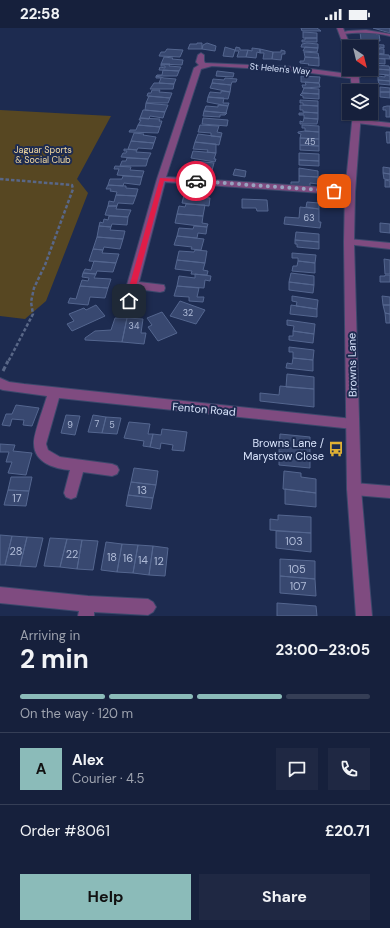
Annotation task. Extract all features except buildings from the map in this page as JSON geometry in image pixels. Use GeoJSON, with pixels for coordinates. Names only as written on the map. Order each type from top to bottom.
{"type":"FeatureCollection","features":[{"type":"Feature","properties":{"kind":"street"},"geometry":{"type":"LineString","coordinates":[[129,301],[161,179],[198,68],[204,65],[200,62],[202,55]]}},
{"type":"Feature","properties":{"kind":"street","name":"St Helen's Way"},"geometry":{"type":"LineString","coordinates":[[204,65],[212,64],[342,72]]}},
{"type":"Feature","properties":{"kind":"street","name":"Browns Lane"},"geometry":{"type":"LineString","coordinates":[[357,120],[350,192],[349,242],[354,489],[364,616]]}},
{"type":"Feature","properties":{"kind":"street"},"geometry":{"type":"LineString","coordinates":[[369,120],[390,125]]}},
{"type":"Feature","properties":{"kind":"street"},"geometry":{"type":"LineString","coordinates":[[161,179],[350,192]]}},
{"type":"Feature","properties":{"kind":"street"},"geometry":{"type":"LineString","coordinates":[[349,242],[390,246]]}},
{"type":"Feature","properties":{"kind":"street"},"geometry":{"type":"LineString","coordinates":[[132,285],[160,288]]}},
{"type":"Feature","properties":{"kind":"street","name":"Fenton Road"},"geometry":{"type":"LineString","coordinates":[[0,383],[7,387],[353,424]]}},
{"type":"Feature","properties":{"kind":"street"},"geometry":{"type":"LineString","coordinates":[[54,392],[40,444],[43,454],[58,463],[112,470]]}},
{"type":"Feature","properties":{"kind":"street"},"geometry":{"type":"LineString","coordinates":[[70,493],[78,466]]}},
{"type":"Feature","properties":{"kind":"street"},"geometry":{"type":"LineString","coordinates":[[354,489],[390,492]]}},
{"type":"Feature","properties":{"kind":"street"},"geometry":{"type":"LineString","coordinates":[[1,597],[87,610],[148,608]]}},
{"type":"Feature","properties":{"kind":"lane"},"geometry":{"type":"LineString","coordinates":[[341,31],[378,32],[390,35]]}},
{"type":"Feature","properties":{"kind":"path"},"geometry":{"type":"LineString","coordinates":[[0,179],[72,185],[73,189],[45,265],[34,288],[31,302],[33,314],[0,377]]}},
{"type":"Feature","properties":{"kind":"green space","name":"Jaguar Sports & Social Club"},"geometry":{"type":"Polygon","coordinates":[[[0,110],[111,116],[77,179],[88,193],[46,301],[25,319],[0,316],[0,110]]]}},
{"type":"Feature","properties":{"kind":"way so far"},"geometry":{"type":"LineString","coordinates":[[196,181],[334,191]]}},
{"type":"Feature","properties":{"kind":"place","name":"Browns Lane / Marystow Close"},"geometry":{"type":"Point","coordinates":[336,449]}},
{"type":"Feature","properties":{"kind":"route"},"geometry":{"type":"LineString","coordinates":[[129,301],[161,179],[196,181]]}}]}
